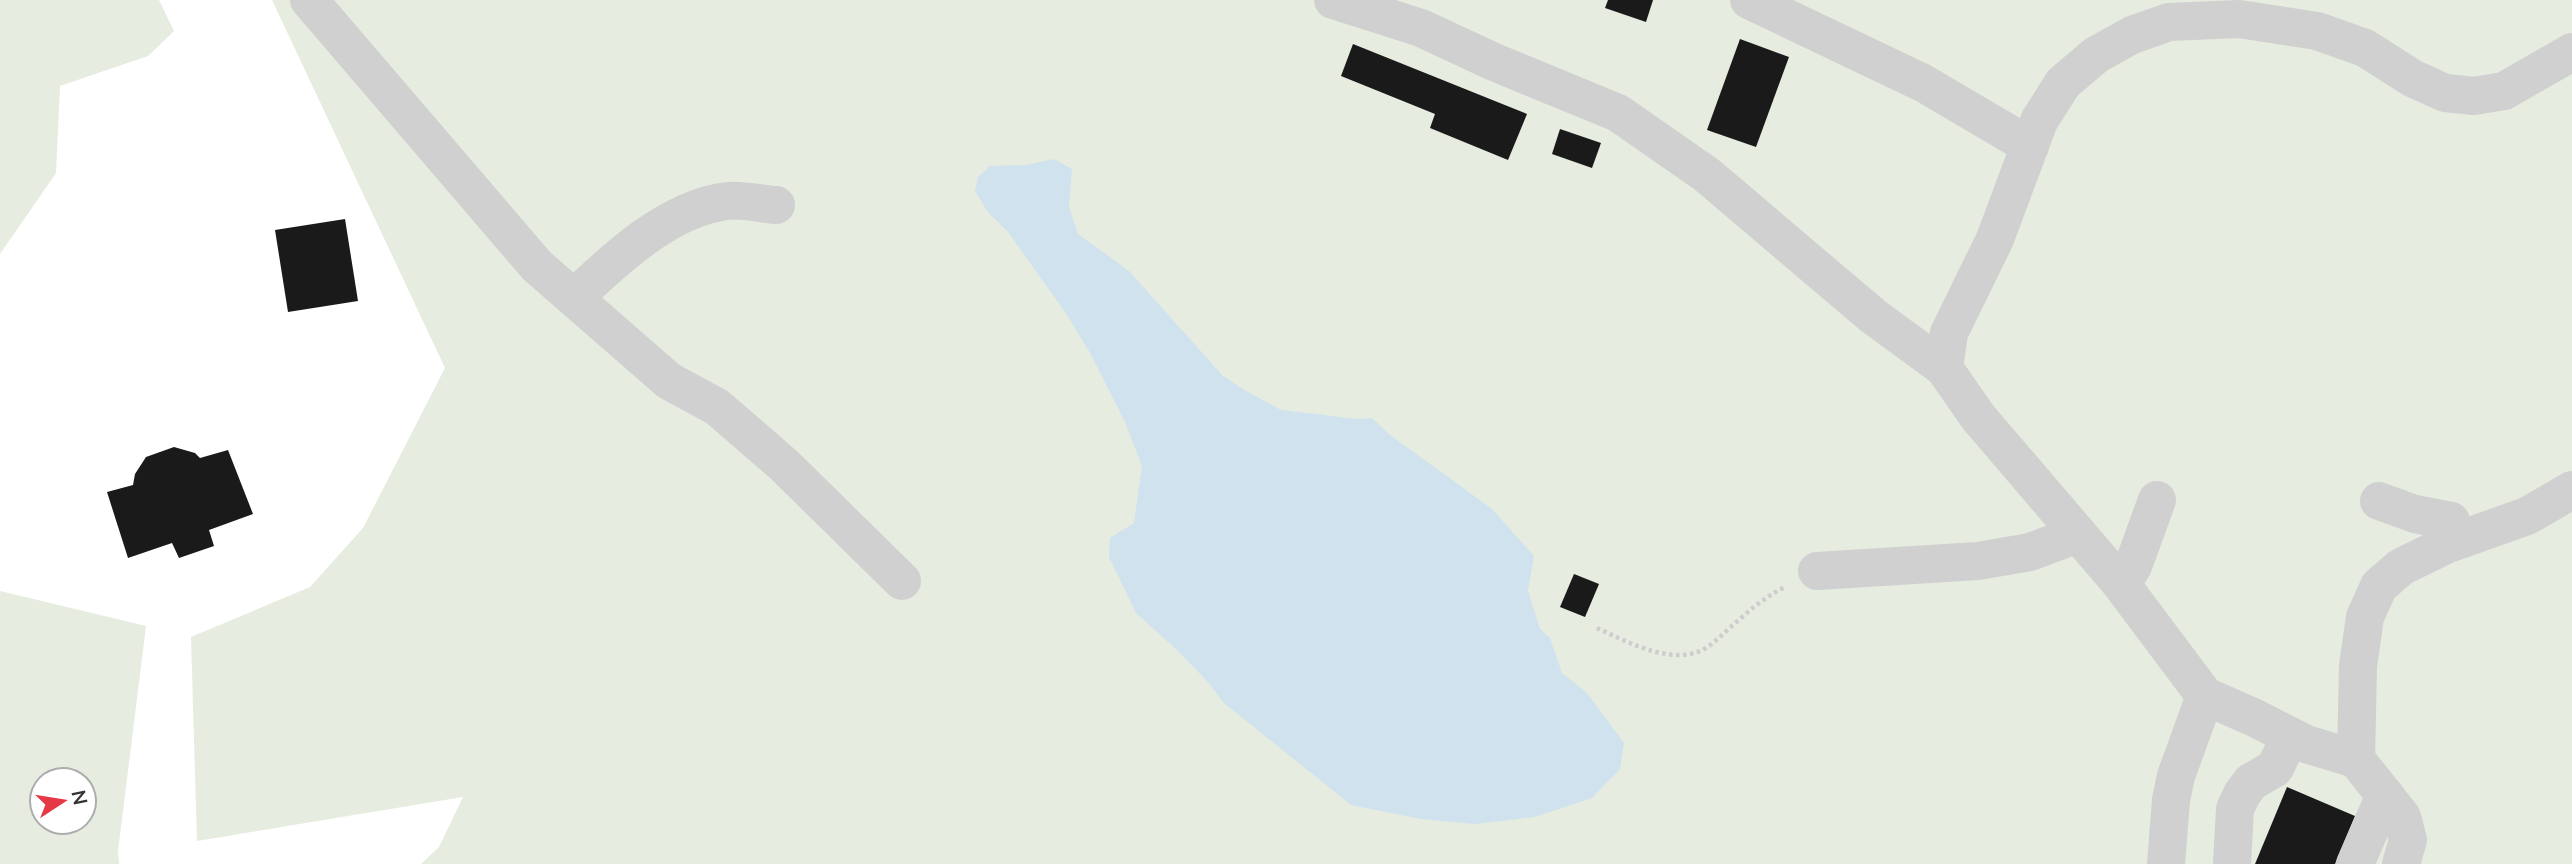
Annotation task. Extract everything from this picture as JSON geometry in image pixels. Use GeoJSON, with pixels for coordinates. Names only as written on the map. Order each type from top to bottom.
{"type":"FeatureCollection","features":[{"type":"Feature","properties":{"kind":"lane"},"geometry":{"type":"LineString","coordinates":[[309,0],[528,256],[669,381],[717,407],[784,465],[902,580]]}},
{"type":"Feature","properties":{"kind":"lane"},"geometry":{"type":"LineString","coordinates":[[1333,0],[1421,28],[1494,62],[1618,113],[1707,175],[1873,316],[1944,368],[1978,417],[2121,584],[2205,696],[2306,744],[2356,759],[2402,817],[2408,840],[2401,864]]}},
{"type":"Feature","properties":{"kind":"lane"},"geometry":{"type":"LineString","coordinates":[[1749,0],[1923,83],[2031,146]]}},
{"type":"Feature","properties":{"kind":"lane"},"geometry":{"type":"LineString","coordinates":[[1944,368],[1949,333],[1995,239],[2039,121],[2063,83],[2096,55],[2132,35],[2169,22],[2239,19],[2317,31],[2365,48],[2412,78],[2445,93],[2474,96],[2504,91],[2572,52]]}},
{"type":"Feature","properties":{"kind":"lane"},"geometry":{"type":"LineString","coordinates":[[573,298],[640,239],[695,209],[729,201],[776,205]]}},
{"type":"Feature","properties":{"kind":"lane"},"geometry":{"type":"LineString","coordinates":[[2379,501],[2415,514],[2451,519],[2527,516],[2572,490]]}},
{"type":"Feature","properties":{"kind":"lane"},"geometry":{"type":"LineString","coordinates":[[2121,584],[2133,566],[2157,500]]}},
{"type":"Feature","properties":{"kind":"lane"},"geometry":{"type":"LineString","coordinates":[[2356,759],[2358,666],[2365,617],[2379,586],[2451,519]]}},
{"type":"Feature","properties":{"kind":"lane"},"geometry":{"type":"LineString","coordinates":[[1818,571],[1978,561],[2030,552],[2078,534]]}},
{"type":"Feature","properties":{"kind":"lane"},"geometry":{"type":"LineString","coordinates":[[2166,864],[2171,800],[2176,776],[2205,696]]}},
{"type":"Feature","properties":{"kind":"lane"},"geometry":{"type":"LineString","coordinates":[[2232,864],[2235,809],[2252,782],[2275,768],[2290,736]]}},
{"type":"Feature","properties":{"kind":"lane"},"geometry":{"type":"LineString","coordinates":[[2355,864],[2385,796]]}},
{"type":"Feature","properties":{"kind":"path"},"geometry":{"type":"LineString","coordinates":[[1597,628],[1644,650],[1685,655],[1710,645],[1775,591],[1818,571]]}},
{"type":"Feature","properties":{"kind":"shaded area"},"geometry":{"type":"Polygon","coordinates":[[[0,0],[159,0],[174,31],[148,56],[60,86],[56,173],[0,254],[0,0]]]}},
{"type":"Feature","properties":{"kind":"shaded area"},"geometry":{"type":"Polygon","coordinates":[[[272,0],[2572,0],[2572,864],[421,864],[439,847],[463,797],[197,841],[191,637],[310,587],[363,528],[445,368],[272,0]]]}},
{"type":"Feature","properties":{"kind":"shaded area"},"geometry":{"type":"Polygon","coordinates":[[[0,591],[146,626],[118,851],[119,864],[0,864],[0,591]]]}},
{"type":"Feature","properties":{"kind":"water"},"geometry":{"type":"Polygon","coordinates":[[[1054,159],[1072,169],[1069,207],[1078,234],[1129,271],[1223,376],[1281,410],[1357,419],[1372,418],[1390,435],[1492,509],[1534,556],[1528,591],[1540,629],[1550,638],[1562,673],[1587,693],[1624,743],[1620,769],[1592,798],[1535,817],[1475,824],[1421,819],[1351,805],[1224,703],[1176,649],[1136,613],[1109,557],[1110,538],[1134,523],[1142,466],[1125,422],[1089,351],[1065,312],[1008,232],[987,211],[975,191],[978,177],[990,166],[1025,165],[1054,159]]]}},
{"type":"Feature","properties":{"kind":"building"},"geometry":{"type":"Polygon","coordinates":[[[1608,0],[1653,0],[1646,22],[1605,8],[1608,0]]]}},
{"type":"Feature","properties":{"kind":"building"},"geometry":{"type":"Polygon","coordinates":[[[1740,39],[1789,57],[1756,147],[1707,130],[1740,39]]]}},
{"type":"Feature","properties":{"kind":"building"},"geometry":{"type":"Polygon","coordinates":[[[1353,44],[1527,114],[1508,160],[1430,128],[1435,114],[1341,76],[1353,44]]]}},
{"type":"Feature","properties":{"kind":"building"},"geometry":{"type":"Polygon","coordinates":[[[1560,129],[1601,143],[1592,168],[1552,154],[1560,129]]]}},
{"type":"Feature","properties":{"kind":"building"},"geometry":{"type":"Polygon","coordinates":[[[345,219],[358,301],[288,312],[275,230],[345,219]]]}},
{"type":"Feature","properties":{"kind":"building"},"geometry":{"type":"Polygon","coordinates":[[[174,447],[195,453],[200,458],[228,450],[253,514],[209,530],[214,546],[179,558],[172,543],[128,558],[107,492],[133,485],[135,474],[146,457],[174,447]]]}},
{"type":"Feature","properties":{"kind":"building"},"geometry":{"type":"Polygon","coordinates":[[[1574,574],[1599,584],[1585,617],[1560,607],[1574,574]]]}},
{"type":"Feature","properties":{"kind":"building"},"geometry":{"type":"Polygon","coordinates":[[[2287,787],[2355,816],[2335,864],[2255,864],[2287,787]]]}}]}
